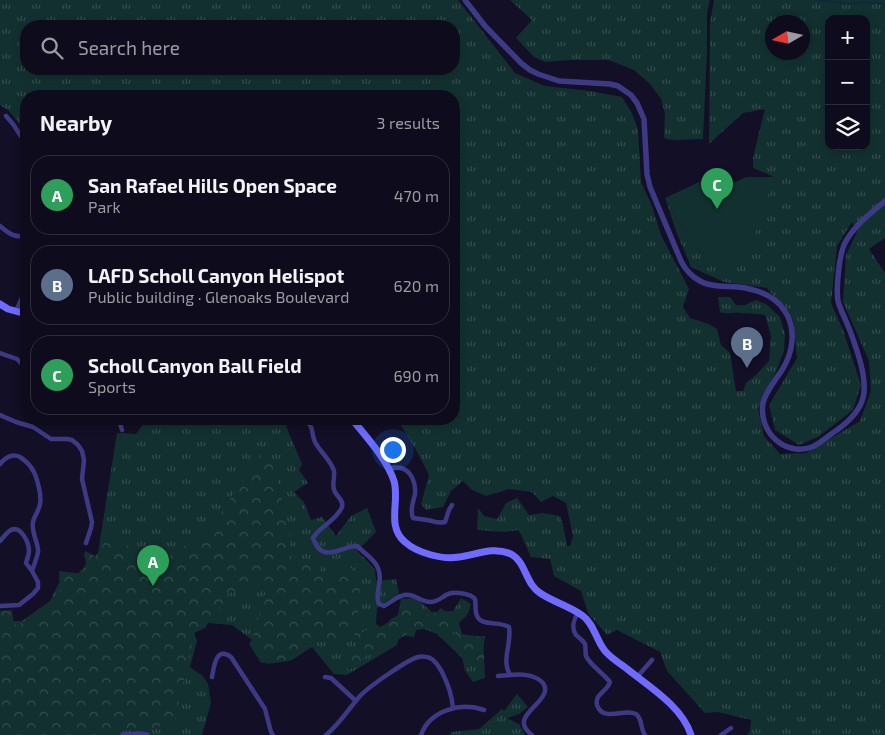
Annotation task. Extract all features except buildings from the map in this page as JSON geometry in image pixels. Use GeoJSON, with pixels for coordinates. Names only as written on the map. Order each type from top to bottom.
{"type":"FeatureCollection","features":[{"type":"Feature","properties":{"kind":"main road"},"geometry":{"type":"LineString","coordinates":[[0,304],[20,312]]}},
{"type":"Feature","properties":{"kind":"main road"},"geometry":{"type":"LineString","coordinates":[[357,425],[389,468],[396,487],[394,523],[402,540],[419,551],[449,558],[458,558],[493,550],[512,554],[522,565],[534,589],[569,607],[586,619],[605,651],[669,703],[679,713],[691,735]]}},
{"type":"Feature","properties":{"kind":"street"},"geometry":{"type":"LineString","coordinates":[[465,0],[485,26],[530,70],[559,81],[618,86],[631,95],[644,119],[648,182],[685,269],[697,280],[712,286],[748,288],[764,294],[784,308],[791,326],[790,351],[783,369],[769,390],[763,405],[764,419],[768,432],[784,446],[798,449],[813,446],[843,425],[856,413],[860,406],[865,383],[850,329],[839,302],[839,268],[844,245],[849,237],[860,223],[885,201]]}},
{"type":"Feature","properties":{"kind":"street"},"geometry":{"type":"LineString","coordinates":[[6,116],[20,135]]}},
{"type":"Feature","properties":{"kind":"street"},"geometry":{"type":"LineString","coordinates":[[0,226],[14,236],[20,237]]}},
{"type":"Feature","properties":{"kind":"street"},"geometry":{"type":"LineString","coordinates":[[16,311],[20,302]]}},
{"type":"Feature","properties":{"kind":"street"},"geometry":{"type":"LineString","coordinates":[[0,353],[17,359],[20,362]]}},
{"type":"Feature","properties":{"kind":"street"},"geometry":{"type":"LineString","coordinates":[[0,415],[20,423]]}},
{"type":"Feature","properties":{"kind":"street"},"geometry":{"type":"LineString","coordinates":[[26,425],[33,427],[51,439],[72,440],[82,451],[84,460],[82,479],[92,522],[92,528],[86,543]]}},
{"type":"Feature","properties":{"kind":"street"},"geometry":{"type":"LineString","coordinates":[[121,425],[122,430]]}},
{"type":"Feature","properties":{"kind":"street"},"geometry":{"type":"LineString","coordinates":[[311,425],[314,440],[335,473],[332,482],[336,495],[342,504],[332,520],[316,533],[313,538],[315,545],[320,550],[326,552],[334,552],[357,546],[375,562],[380,571],[377,598],[379,604],[384,606],[401,596],[407,595],[416,596],[430,602],[439,600],[447,594],[472,596],[476,600],[476,612],[481,622],[504,624],[509,627],[511,635],[506,666],[510,675]]}},
{"type":"Feature","properties":{"kind":"street"},"geometry":{"type":"LineString","coordinates":[[0,464],[9,456],[22,458],[38,478],[41,501],[33,524],[34,539],[38,552],[32,571]]}},
{"type":"Feature","properties":{"kind":"street"},"geometry":{"type":"LineString","coordinates":[[389,468],[400,467],[409,472],[412,477],[415,493],[411,509],[414,518],[443,523],[452,505]]}},
{"type":"Feature","properties":{"kind":"street"},"geometry":{"type":"LineString","coordinates":[[0,541],[12,530],[19,530],[22,533],[29,550],[26,563],[38,582],[38,588],[19,605],[0,606]]}},
{"type":"Feature","properties":{"kind":"street"},"geometry":{"type":"LineString","coordinates":[[578,613],[574,623],[575,632],[585,644],[586,655],[589,660],[610,682],[610,686],[598,697],[598,708],[601,712],[607,714],[630,712],[635,714],[640,718],[642,732],[645,735]]}},
{"type":"Feature","properties":{"kind":"street"},"geometry":{"type":"LineString","coordinates":[[212,677],[215,662],[222,653],[226,653],[231,657],[265,709],[273,735]]}},
{"type":"Feature","properties":{"kind":"street"},"geometry":{"type":"LineString","coordinates":[[326,735],[372,686],[407,662],[418,657],[430,658],[436,662],[449,686],[453,708]]}},
{"type":"Feature","properties":{"kind":"street"},"geometry":{"type":"LineString","coordinates":[[637,677],[652,660]]}},
{"type":"Feature","properties":{"kind":"street"},"geometry":{"type":"LineString","coordinates":[[498,676],[527,675],[538,679],[544,685],[546,689],[544,695],[524,719],[525,726],[532,735]]}},
{"type":"Feature","properties":{"kind":"street"},"geometry":{"type":"LineString","coordinates":[[325,677],[331,678],[356,701]]}},
{"type":"Feature","properties":{"kind":"street"},"geometry":{"type":"LineString","coordinates":[[421,735],[426,725],[434,716],[453,708],[476,707],[484,710]]}},
{"type":"Feature","properties":{"kind":"street"},"geometry":{"type":"LineString","coordinates":[[721,735],[731,728]]}},
{"type":"Feature","properties":{"kind":"street"},"geometry":{"type":"LineString","coordinates":[[124,735],[147,735]]}},
{"type":"Feature","properties":{"kind":"green space"},"geometry":{"type":"Polygon","coordinates":[[[0,0],[458,0],[515,73],[545,86],[622,97],[632,113],[638,129],[641,182],[652,206],[661,235],[689,289],[683,307],[690,318],[709,324],[717,329],[721,345],[730,353],[736,391],[743,391],[746,383],[769,361],[771,336],[765,315],[720,312],[718,297],[730,297],[736,305],[745,305],[756,300],[766,304],[780,317],[785,334],[784,351],[758,409],[764,436],[780,454],[806,453],[860,421],[871,391],[869,361],[843,302],[846,255],[857,232],[852,222],[837,246],[831,303],[843,330],[861,385],[853,410],[818,437],[799,445],[775,430],[769,405],[797,358],[793,320],[767,288],[724,282],[691,267],[665,198],[678,221],[702,255],[774,177],[753,168],[753,158],[765,109],[743,113],[709,144],[710,23],[714,0],[885,0],[885,238],[869,249],[885,273],[885,735],[747,735],[750,731],[751,720],[718,712],[705,713],[667,671],[660,652],[617,630],[607,635],[588,613],[581,591],[554,576],[550,559],[531,557],[519,530],[504,532],[477,530],[478,508],[484,516],[497,519],[506,503],[517,498],[529,515],[543,513],[560,516],[567,546],[570,546],[573,536],[566,503],[553,496],[541,502],[532,492],[509,489],[486,496],[472,490],[463,481],[451,491],[443,507],[426,510],[421,504],[429,475],[401,425],[460,425],[460,90],[20,90],[20,125],[9,111],[0,105],[0,0]]]}},
{"type":"Feature","properties":{"kind":"green space"},"geometry":{"type":"Polygon","coordinates":[[[510,0],[710,0],[707,13],[703,139],[676,140],[664,137],[665,114],[661,99],[650,84],[634,70],[609,60],[545,62],[534,57],[516,38],[532,20],[510,0]]]}},
{"type":"Feature","properties":{"kind":"green space"},"geometry":{"type":"Polygon","coordinates":[[[716,174],[729,185],[746,177],[774,177],[746,261],[702,256],[665,198],[716,174]]]}},
{"type":"Feature","properties":{"kind":"green space"},"geometry":{"type":"Polygon","coordinates":[[[143,425],[287,425],[286,426],[302,464],[299,470],[308,483],[294,492],[304,502],[311,520],[322,517],[336,536],[351,516],[367,508],[376,532],[357,551],[375,569],[376,581],[396,579],[399,593],[377,608],[376,624],[380,627],[398,617],[401,599],[416,598],[432,612],[453,611],[461,598],[471,604],[468,614],[459,623],[462,634],[483,637],[485,678],[473,682],[465,671],[462,658],[437,634],[424,629],[416,630],[414,637],[406,636],[399,638],[397,645],[347,675],[334,674],[312,647],[292,660],[261,663],[249,644],[252,640],[232,625],[208,623],[205,628],[194,633],[197,641],[190,667],[203,676],[208,684],[211,703],[202,735],[0,735],[0,611],[7,610],[8,621],[22,621],[50,601],[62,577],[78,574],[98,553],[117,433],[136,434],[143,425]]]}},
{"type":"Feature","properties":{"kind":"green space"},"geometry":{"type":"Polygon","coordinates":[[[268,442],[291,539],[290,554],[293,559],[298,561],[300,568],[310,561],[321,564],[321,572],[330,573],[338,577],[347,565],[354,570],[359,577],[360,598],[357,621],[361,633],[367,630],[381,630],[391,619],[398,615],[401,607],[405,604],[414,604],[413,608],[431,615],[435,614],[440,608],[454,620],[463,637],[485,636],[480,669],[472,654],[453,646],[458,631],[438,637],[440,634],[424,626],[416,627],[379,653],[367,655],[349,671],[346,668],[351,649],[357,648],[354,629],[337,642],[316,642],[289,661],[267,664],[252,641],[269,579],[227,594],[228,599],[195,632],[174,723],[145,730],[126,730],[110,735],[0,735],[0,612],[12,610],[14,625],[40,618],[52,612],[59,603],[59,571],[83,574],[86,562],[85,551],[97,557],[107,537],[163,560],[210,530],[268,442]]]}},
{"type":"Feature","properties":{"kind":"green space"},"geometry":{"type":"Polygon","coordinates":[[[517,694],[528,707],[519,714],[507,718],[519,724],[525,735],[449,735],[452,732],[479,729],[502,709],[504,711],[517,694]]]}},
{"type":"Feature","properties":{"kind":"waterway"},"geometry":{"type":"LineString","coordinates":[[817,0],[848,4],[866,2],[885,4]]}},
{"type":"Feature","properties":{"kind":"place","name":"Scholl Canyon Ball Field"},"geometry":{"type":"Point","coordinates":[717,209]}},
{"type":"Feature","properties":{"kind":"place","name":"LAFD Scholl Canyon Helispot"},"geometry":{"type":"Point","coordinates":[747,368]}},
{"type":"Feature","properties":{"kind":"place","name":"San Rafael Hills Open Space"},"geometry":{"type":"Point","coordinates":[153,586]}}]}
